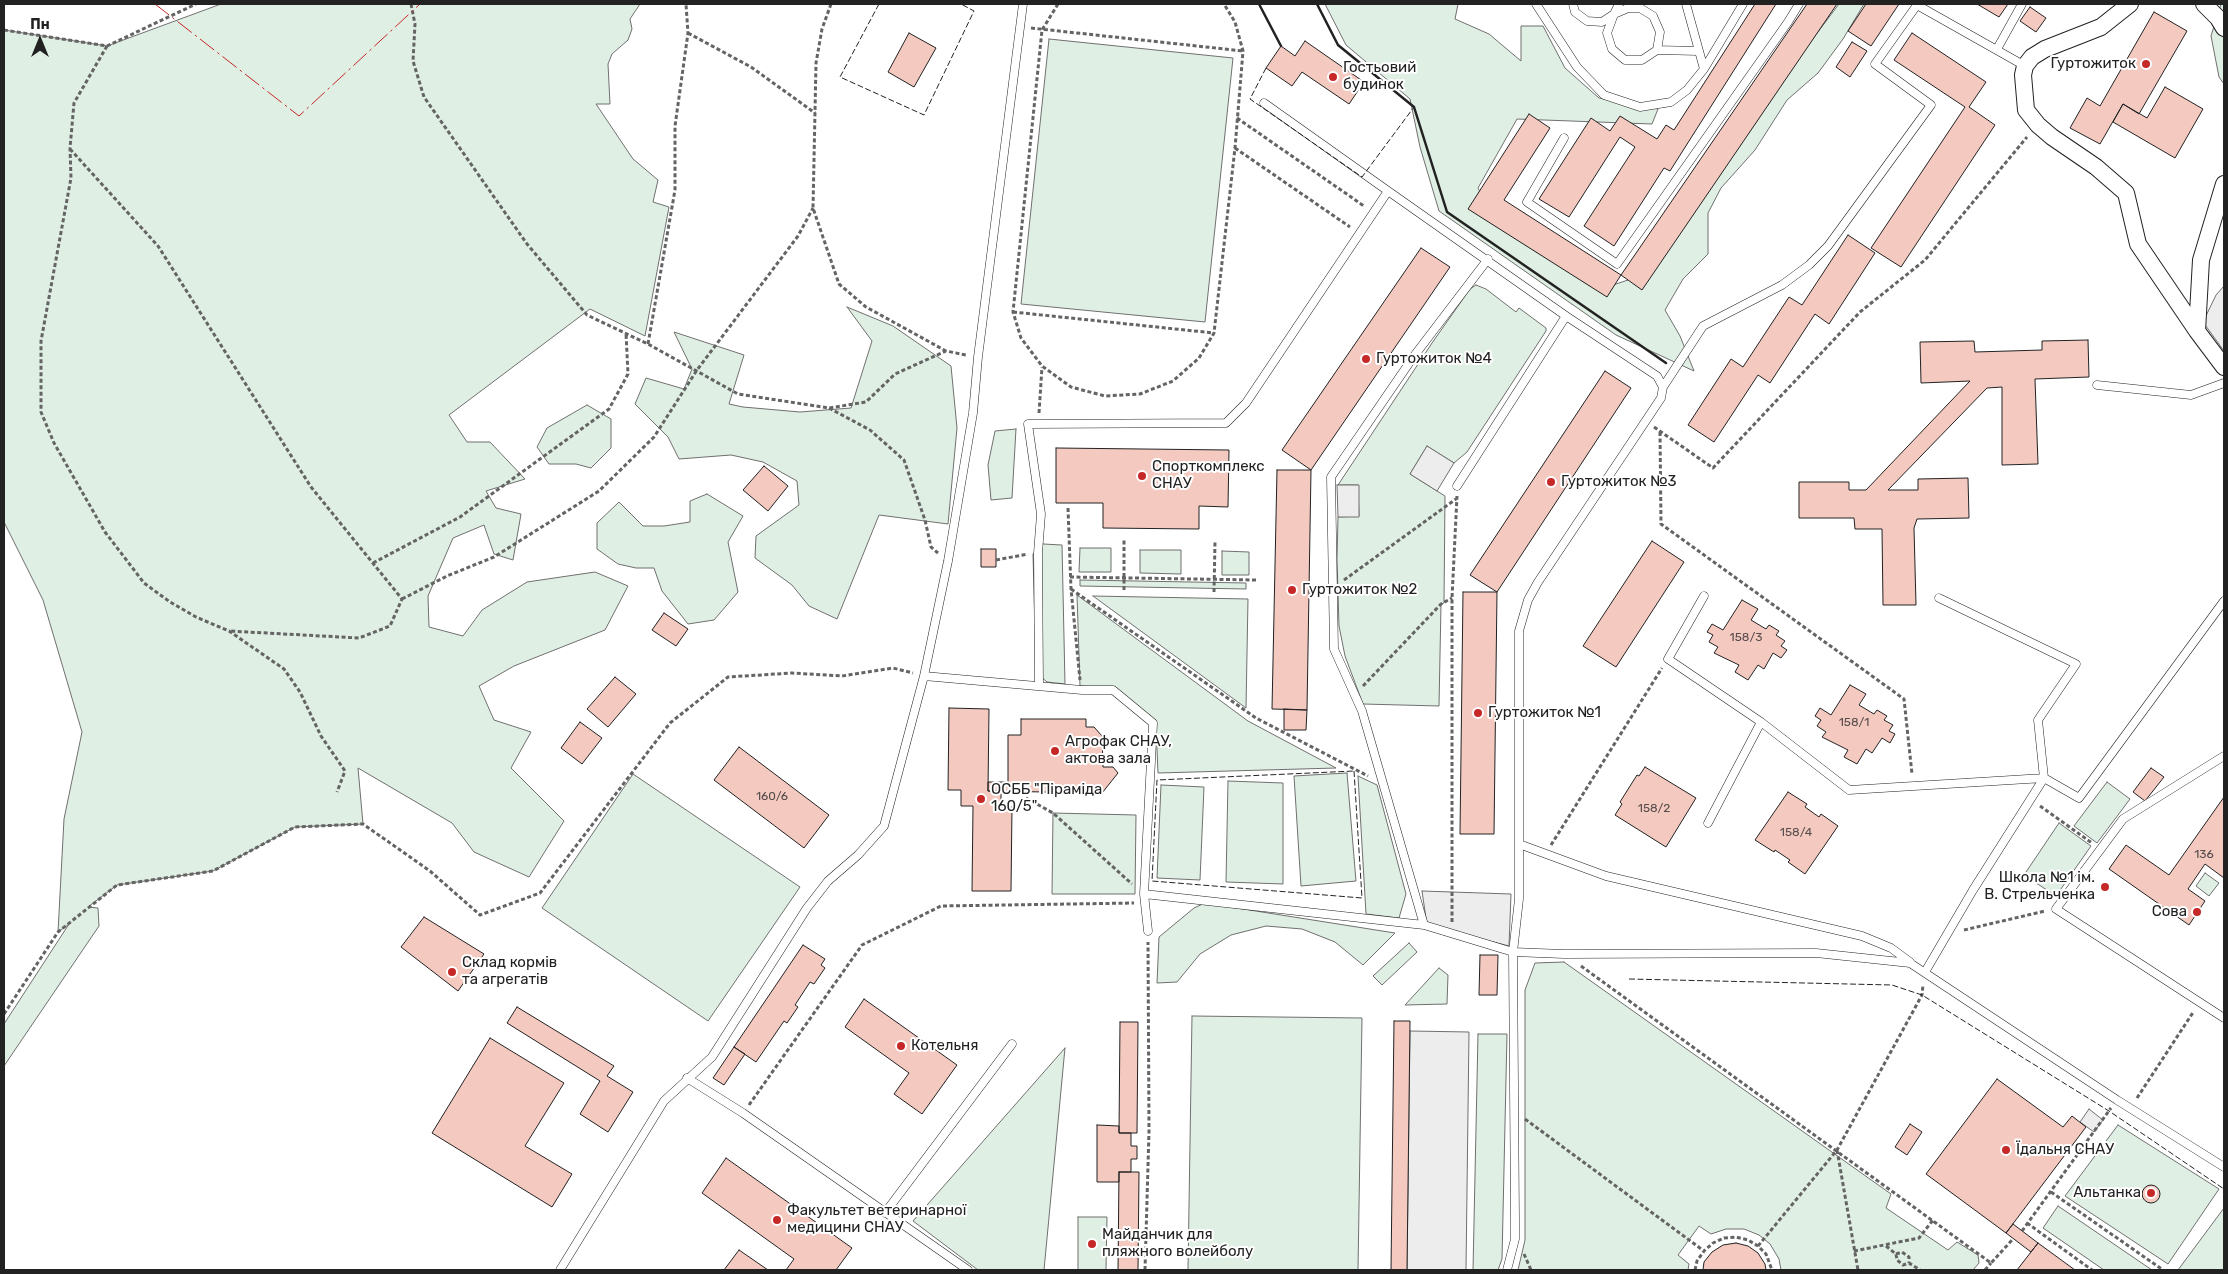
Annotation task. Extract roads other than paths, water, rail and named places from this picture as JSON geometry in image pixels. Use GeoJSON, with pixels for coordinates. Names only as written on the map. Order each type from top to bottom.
{"type":"FeatureCollection","features":[{"type":"Feature","properties":{"kind":"street"},"geometry":{"type":"LineString","coordinates":[[2130,4],[2101,27],[2045,49],[2032,57],[2025,66],[2023,91],[2026,110],[2038,125],[2062,145],[2096,167],[2126,193],[2138,244],[2224,367]]}},
{"type":"Feature","properties":{"kind":"street"},"geometry":{"type":"LineString","coordinates":[[2204,4],[2220,17]]}},
{"type":"Feature","properties":{"kind":"street"},"geometry":{"type":"LineString","coordinates":[[2197,331],[2201,260],[2224,184]]}},
{"type":"Feature","properties":{"kind":"lane"},"geometry":{"type":"LineString","coordinates":[[560,1270],[664,1101],[712,1057],[797,927],[807,908],[828,881],[858,855],[884,826],[924,676],[948,560],[973,413],[978,357],[1024,4]]}},
{"type":"Feature","properties":{"kind":"lane"},"geometry":{"type":"LineString","coordinates":[[1536,4],[1576,67],[1604,95],[1640,107],[1670,102],[1687,90],[1704,69],[1743,4]]}},
{"type":"Feature","properties":{"kind":"lane"},"geometry":{"type":"LineString","coordinates":[[1573,4],[1575,12],[1587,21],[1602,22],[1628,8],[1640,8],[1653,16],[1660,32],[1657,50]]}},
{"type":"Feature","properties":{"kind":"lane"},"geometry":{"type":"LineString","coordinates":[[1619,4],[1607,33],[1612,49],[1625,60],[1642,60],[1657,50],[1698,51]]}},
{"type":"Feature","properties":{"kind":"lane"},"geometry":{"type":"LineString","coordinates":[[1686,4],[1704,69]]}},
{"type":"Feature","properties":{"kind":"lane"},"geometry":{"type":"LineString","coordinates":[[1564,138],[1527,202],[1617,264],[1799,4]]}},
{"type":"Feature","properties":{"kind":"lane"},"geometry":{"type":"LineString","coordinates":[[1997,49],[2022,4]]}},
{"type":"Feature","properties":{"kind":"lane"},"geometry":{"type":"LineString","coordinates":[[1507,1270],[1515,1239],[1513,952],[1519,899],[1519,631],[1528,600],[1661,398],[1663,387],[1703,326],[1782,286],[1810,264],[1828,246],[1932,105],[1876,64],[1917,5],[2025,66]]}},
{"type":"Feature","properties":{"kind":"lane"},"geometry":{"type":"LineString","coordinates":[[1264,103],[1488,259],[1566,316],[1657,376],[1663,387]]}},
{"type":"Feature","properties":{"kind":"lane"},"geometry":{"type":"LineString","coordinates":[[1039,686],[1038,553],[1041,514],[1028,424],[1226,423],[1246,403],[1388,190]]}},
{"type":"Feature","properties":{"kind":"lane"},"geometry":{"type":"LineString","coordinates":[[1424,925],[1362,711],[1334,649],[1331,477],[1414,356],[1488,259]]}},
{"type":"Feature","properties":{"kind":"lane"},"geometry":{"type":"LineString","coordinates":[[1457,486],[1566,316]]}},
{"type":"Feature","properties":{"kind":"lane"},"geometry":{"type":"LineString","coordinates":[[2097,384],[2191,395],[2224,383]]}},
{"type":"Feature","properties":{"kind":"lane"},"geometry":{"type":"LineString","coordinates":[[1704,596],[1668,659],[1761,722],[1849,790],[2044,778],[2080,798],[2224,601]]}},
{"type":"Feature","properties":{"kind":"lane"},"geometry":{"type":"LineString","coordinates":[[1925,972],[2044,778],[2038,720],[2076,664],[1939,598]]}},
{"type":"Feature","properties":{"kind":"lane"},"geometry":{"type":"LineString","coordinates":[[924,676],[1082,690],[1113,690],[1153,723],[1144,894],[1148,931]]}},
{"type":"Feature","properties":{"kind":"lane"},"geometry":{"type":"LineString","coordinates":[[1708,823],[1761,722]]}},
{"type":"Feature","properties":{"kind":"lane"},"geometry":{"type":"LineString","coordinates":[[2224,756],[2123,819],[2056,909],[2224,1018]]}},
{"type":"Feature","properties":{"kind":"lane"},"geometry":{"type":"LineString","coordinates":[[1519,844],[1606,876],[1862,936],[1891,948],[1910,963],[2117,1100],[2224,1167]]}},
{"type":"Feature","properties":{"kind":"lane"},"geometry":{"type":"LineString","coordinates":[[1144,894],[1424,925],[1513,952],[1564,954],[1816,953],[1910,963]]}},
{"type":"Feature","properties":{"kind":"lane"},"geometry":{"type":"LineString","coordinates":[[885,1213],[1012,1044]]}},
{"type":"Feature","properties":{"kind":"lane"},"geometry":{"type":"LineString","coordinates":[[688,1078],[968,1270]]}},
{"type":"Feature","properties":{"kind":"place","name":"Гуртожиток"},"geometry":{"type":"Point","coordinates":[2146,64]}},
{"type":"Feature","properties":{"kind":"place","name":"Гостьовий будинок"},"geometry":{"type":"Point","coordinates":[1333,77]}},
{"type":"Feature","properties":{"kind":"place","name":"Гуртожиток №4"},"geometry":{"type":"Point","coordinates":[1366,359]}},
{"type":"Feature","properties":{"kind":"place","name":"Спорткомплекс СНАУ"},"geometry":{"type":"Point","coordinates":[1142,476]}},
{"type":"Feature","properties":{"kind":"place","name":"Гуртожиток №3"},"geometry":{"type":"Point","coordinates":[1551,482]}},
{"type":"Feature","properties":{"kind":"place","name":"Гуртожиток №2"},"geometry":{"type":"Point","coordinates":[1292,590]}},
{"type":"Feature","properties":{"kind":"place","name":"Гуртожиток №1"},"geometry":{"type":"Point","coordinates":[1478,713]}},
{"type":"Feature","properties":{"kind":"place","name":"Агрофак СНАУ, актова зала"},"geometry":{"type":"Point","coordinates":[1055,751]}},
{"type":"Feature","properties":{"kind":"place","name":"ОСББ \"Піраміда 160/5\""},"geometry":{"type":"Point","coordinates":[981,799]}},
{"type":"Feature","properties":{"kind":"place","name":"Школа №1 ім. В. Стрельченка"},"geometry":{"type":"Point","coordinates":[2105,887]}},
{"type":"Feature","properties":{"kind":"place","name":"Сова"},"geometry":{"type":"Point","coordinates":[2197,912]}},
{"type":"Feature","properties":{"kind":"place","name":"Склад кормів та агрегатів"},"geometry":{"type":"Point","coordinates":[452,972]}},
{"type":"Feature","properties":{"kind":"place","name":"Котельня"},"geometry":{"type":"Point","coordinates":[901,1046]}},
{"type":"Feature","properties":{"kind":"place","name":"Їдальня СНАУ"},"geometry":{"type":"Point","coordinates":[2006,1150]}},
{"type":"Feature","properties":{"kind":"place","name":"Альтанка"},"geometry":{"type":"Point","coordinates":[2151,1193]}},
{"type":"Feature","properties":{"kind":"place","name":"Факультет ветеринарної медицини СНАУ"},"geometry":{"type":"Point","coordinates":[777,1220]}},
{"type":"Feature","properties":{"kind":"place","name":"Майданчик для пляжного волейболу"},"geometry":{"type":"Point","coordinates":[1092,1244]}}]}
